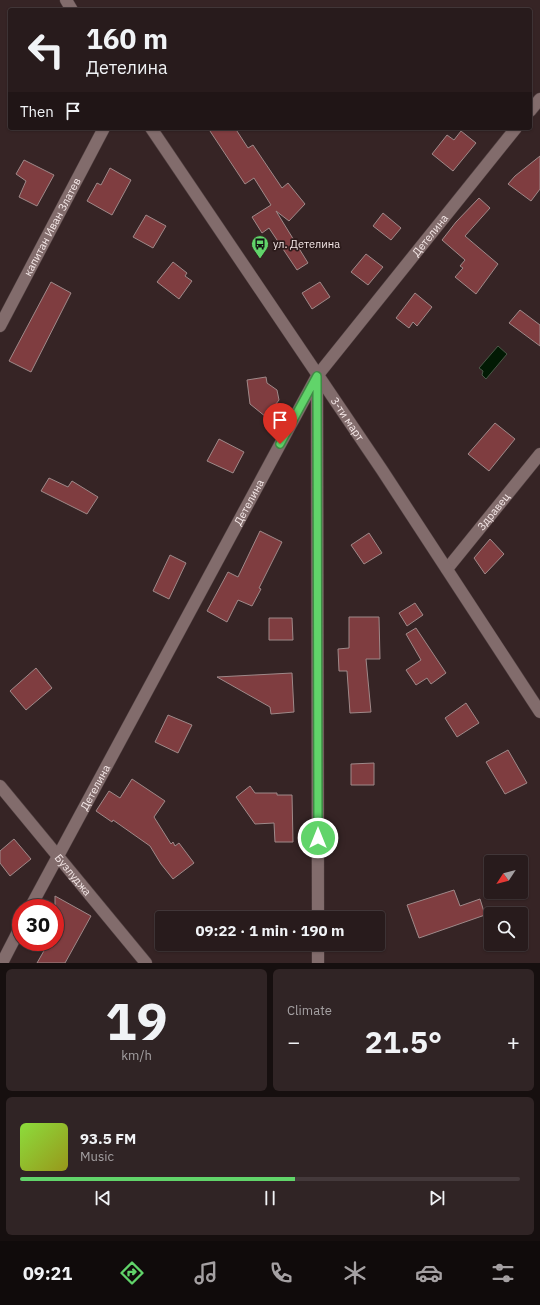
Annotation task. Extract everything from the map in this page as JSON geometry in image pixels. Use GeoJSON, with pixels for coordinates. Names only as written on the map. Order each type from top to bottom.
{"type":"FeatureCollection","features":[{"type":"Feature","properties":{"kind":"street"},"geometry":{"type":"LineString","coordinates":[[532,109],[540,99]]}},
{"type":"Feature","properties":{"kind":"street","name":"капитан Иван Златев"},"geometry":{"type":"LineString","coordinates":[[0,326],[103,130]]}},
{"type":"Feature","properties":{"kind":"street","name":"3-ти март"},"geometry":{"type":"LineString","coordinates":[[152,130],[539,708]]}},
{"type":"Feature","properties":{"kind":"street","name":"Детелина"},"geometry":{"type":"LineString","coordinates":[[35,899],[317,376],[514,130]]}},
{"type":"Feature","properties":{"kind":"street"},"geometry":{"type":"LineString","coordinates":[[317,376],[318,911]]}},
{"type":"Feature","properties":{"kind":"street","name":"Здравец"},"geometry":{"type":"LineString","coordinates":[[447,570],[540,454]]}},
{"type":"Feature","properties":{"kind":"street","name":"Бузлуджа"},"geometry":{"type":"LineString","coordinates":[[0,786],[146,963]]}},
{"type":"Feature","properties":{"kind":"street"},"geometry":{"type":"LineString","coordinates":[[2,963],[12,944]]}},
{"type":"Feature","properties":{"kind":"street"},"geometry":{"type":"LineString","coordinates":[[318,951],[318,963]]}},
{"type":"Feature","properties":{"kind":"shaded area"},"geometry":{"type":"Polygon","coordinates":[[[498,346],[507,354],[486,379],[482,375],[483,371],[479,368],[498,346]]]}},
{"type":"Feature","properties":{"kind":"building"},"geometry":{"type":"Polygon","coordinates":[[[209,130],[236,130],[248,148],[253,145],[282,188],[288,183],[305,204],[289,221],[276,211],[308,263],[297,270],[269,228],[262,233],[252,217],[271,205],[254,178],[245,184],[209,130]]]}},
{"type":"Feature","properties":{"kind":"building"},"geometry":{"type":"Polygon","coordinates":[[[461,131],[476,143],[453,171],[432,154],[447,135],[454,140],[461,131]]]}},
{"type":"Feature","properties":{"kind":"building"},"geometry":{"type":"Polygon","coordinates":[[[540,156],[540,189],[531,201],[508,184],[515,176],[540,156]]]}},
{"type":"Feature","properties":{"kind":"building"},"geometry":{"type":"Polygon","coordinates":[[[24,160],[54,175],[37,206],[19,197],[26,181],[16,174],[24,160]]]}},
{"type":"Feature","properties":{"kind":"building"},"geometry":{"type":"Polygon","coordinates":[[[110,168],[131,180],[112,215],[87,201],[97,183],[101,185],[110,168]]]}},
{"type":"Feature","properties":{"kind":"building"},"geometry":{"type":"Polygon","coordinates":[[[479,198],[490,208],[465,236],[498,264],[476,294],[455,277],[463,268],[460,266],[465,260],[442,240],[456,222],[479,198]]]}},
{"type":"Feature","properties":{"kind":"building"},"geometry":{"type":"Polygon","coordinates":[[[383,213],[401,228],[391,240],[373,226],[383,213]]]}},
{"type":"Feature","properties":{"kind":"building"},"geometry":{"type":"Polygon","coordinates":[[[146,215],[166,226],[153,248],[133,237],[146,215]]]}},
{"type":"Feature","properties":{"kind":"building"},"geometry":{"type":"Polygon","coordinates":[[[366,254],[383,267],[368,285],[351,272],[366,254]]]}},
{"type":"Feature","properties":{"kind":"building"},"geometry":{"type":"Polygon","coordinates":[[[173,262],[187,273],[185,276],[192,281],[179,299],[157,282],[173,262]]]}},
{"type":"Feature","properties":{"kind":"building"},"geometry":{"type":"Polygon","coordinates":[[[51,282],[71,293],[31,372],[9,361],[51,282]]]}},
{"type":"Feature","properties":{"kind":"building"},"geometry":{"type":"Polygon","coordinates":[[[320,282],[330,297],[312,309],[302,293],[320,282]]]}},
{"type":"Feature","properties":{"kind":"building"},"geometry":{"type":"Polygon","coordinates":[[[415,293],[432,307],[417,326],[413,322],[409,328],[396,318],[415,293]]]}},
{"type":"Feature","properties":{"kind":"building"},"geometry":{"type":"Polygon","coordinates":[[[520,310],[540,325],[540,346],[509,323],[520,310]]]}},
{"type":"Feature","properties":{"kind":"building"},"geometry":{"type":"Polygon","coordinates":[[[266,377],[267,383],[277,390],[279,400],[266,417],[250,404],[247,380],[266,377]]]}},
{"type":"Feature","properties":{"kind":"building"},"geometry":{"type":"Polygon","coordinates":[[[495,423],[515,439],[489,471],[468,454],[495,423]]]}},
{"type":"Feature","properties":{"kind":"building"},"geometry":{"type":"Polygon","coordinates":[[[219,439],[244,452],[233,473],[207,461],[219,439]]]}},
{"type":"Feature","properties":{"kind":"building"},"geometry":{"type":"Polygon","coordinates":[[[49,478],[68,487],[72,481],[98,497],[87,514],[41,491],[49,478]]]}},
{"type":"Feature","properties":{"kind":"building"},"geometry":{"type":"Polygon","coordinates":[[[260,531],[282,542],[259,588],[261,589],[252,606],[238,600],[227,622],[207,611],[228,572],[238,577],[260,531]]]}},
{"type":"Feature","properties":{"kind":"building"},"geometry":{"type":"Polygon","coordinates":[[[369,533],[382,553],[364,564],[351,545],[369,533]]]}},
{"type":"Feature","properties":{"kind":"building"},"geometry":{"type":"Polygon","coordinates":[[[490,539],[504,554],[485,574],[474,558],[490,539]]]}},
{"type":"Feature","properties":{"kind":"building"},"geometry":{"type":"Polygon","coordinates":[[[170,555],[186,563],[169,599],[153,591],[170,555]]]}},
{"type":"Feature","properties":{"kind":"building"},"geometry":{"type":"Polygon","coordinates":[[[415,603],[423,615],[407,626],[399,613],[415,603]]]}},
{"type":"Feature","properties":{"kind":"building"},"geometry":{"type":"Polygon","coordinates":[[[349,617],[379,617],[380,659],[366,659],[371,712],[350,713],[347,671],[339,671],[338,649],[349,648],[349,617]]]}},
{"type":"Feature","properties":{"kind":"building"},"geometry":{"type":"Polygon","coordinates":[[[269,618],[292,618],[293,640],[269,640],[269,618]]]}},
{"type":"Feature","properties":{"kind":"building"},"geometry":{"type":"Polygon","coordinates":[[[416,628],[446,673],[431,684],[427,678],[416,685],[406,670],[421,660],[406,634],[416,628]]]}},
{"type":"Feature","properties":{"kind":"building"},"geometry":{"type":"Polygon","coordinates":[[[36,668],[52,688],[26,710],[10,691],[36,668]]]}},
{"type":"Feature","properties":{"kind":"building"},"geometry":{"type":"Polygon","coordinates":[[[292,673],[294,712],[271,714],[270,707],[217,677],[292,673]]]}},
{"type":"Feature","properties":{"kind":"building"},"geometry":{"type":"Polygon","coordinates":[[[466,703],[479,723],[457,737],[445,718],[466,703]]]}},
{"type":"Feature","properties":{"kind":"building"},"geometry":{"type":"Polygon","coordinates":[[[168,715],[192,725],[178,753],[155,742],[168,715]]]}},
{"type":"Feature","properties":{"kind":"building"},"geometry":{"type":"Polygon","coordinates":[[[508,750],[527,783],[505,794],[486,762],[508,750]]]}},
{"type":"Feature","properties":{"kind":"building"},"geometry":{"type":"Polygon","coordinates":[[[374,763],[374,785],[351,785],[351,764],[374,763]]]}},
{"type":"Feature","properties":{"kind":"building"},"geometry":{"type":"Polygon","coordinates":[[[132,779],[165,801],[154,817],[171,844],[173,842],[175,846],[179,843],[194,863],[173,879],[161,864],[150,846],[113,820],[112,822],[96,811],[109,791],[120,798],[132,779]]]}},
{"type":"Feature","properties":{"kind":"building"},"geometry":{"type":"Polygon","coordinates":[[[250,786],[255,793],[292,795],[293,842],[275,842],[274,823],[255,824],[236,797],[250,786]]]}},
{"type":"Feature","properties":{"kind":"building"},"geometry":{"type":"Polygon","coordinates":[[[14,839],[31,859],[10,876],[0,863],[0,851],[14,839]]]}},
{"type":"Feature","properties":{"kind":"building"},"geometry":{"type":"Polygon","coordinates":[[[454,890],[460,906],[480,899],[484,915],[419,938],[407,905],[454,890]]]}},
{"type":"Feature","properties":{"kind":"building"},"geometry":{"type":"Polygon","coordinates":[[[64,901],[91,916],[65,963],[37,963],[44,951],[64,951],[64,901]]]}},
{"type":"Feature","properties":{"kind":"place","name":"ул. Детелина"},"geometry":{"type":"Point","coordinates":[260,259]}},
{"type":"Feature","properties":{"kind":"route"},"geometry":{"type":"LineString","coordinates":[[280,444],[317,376],[318,838]]}}]}
